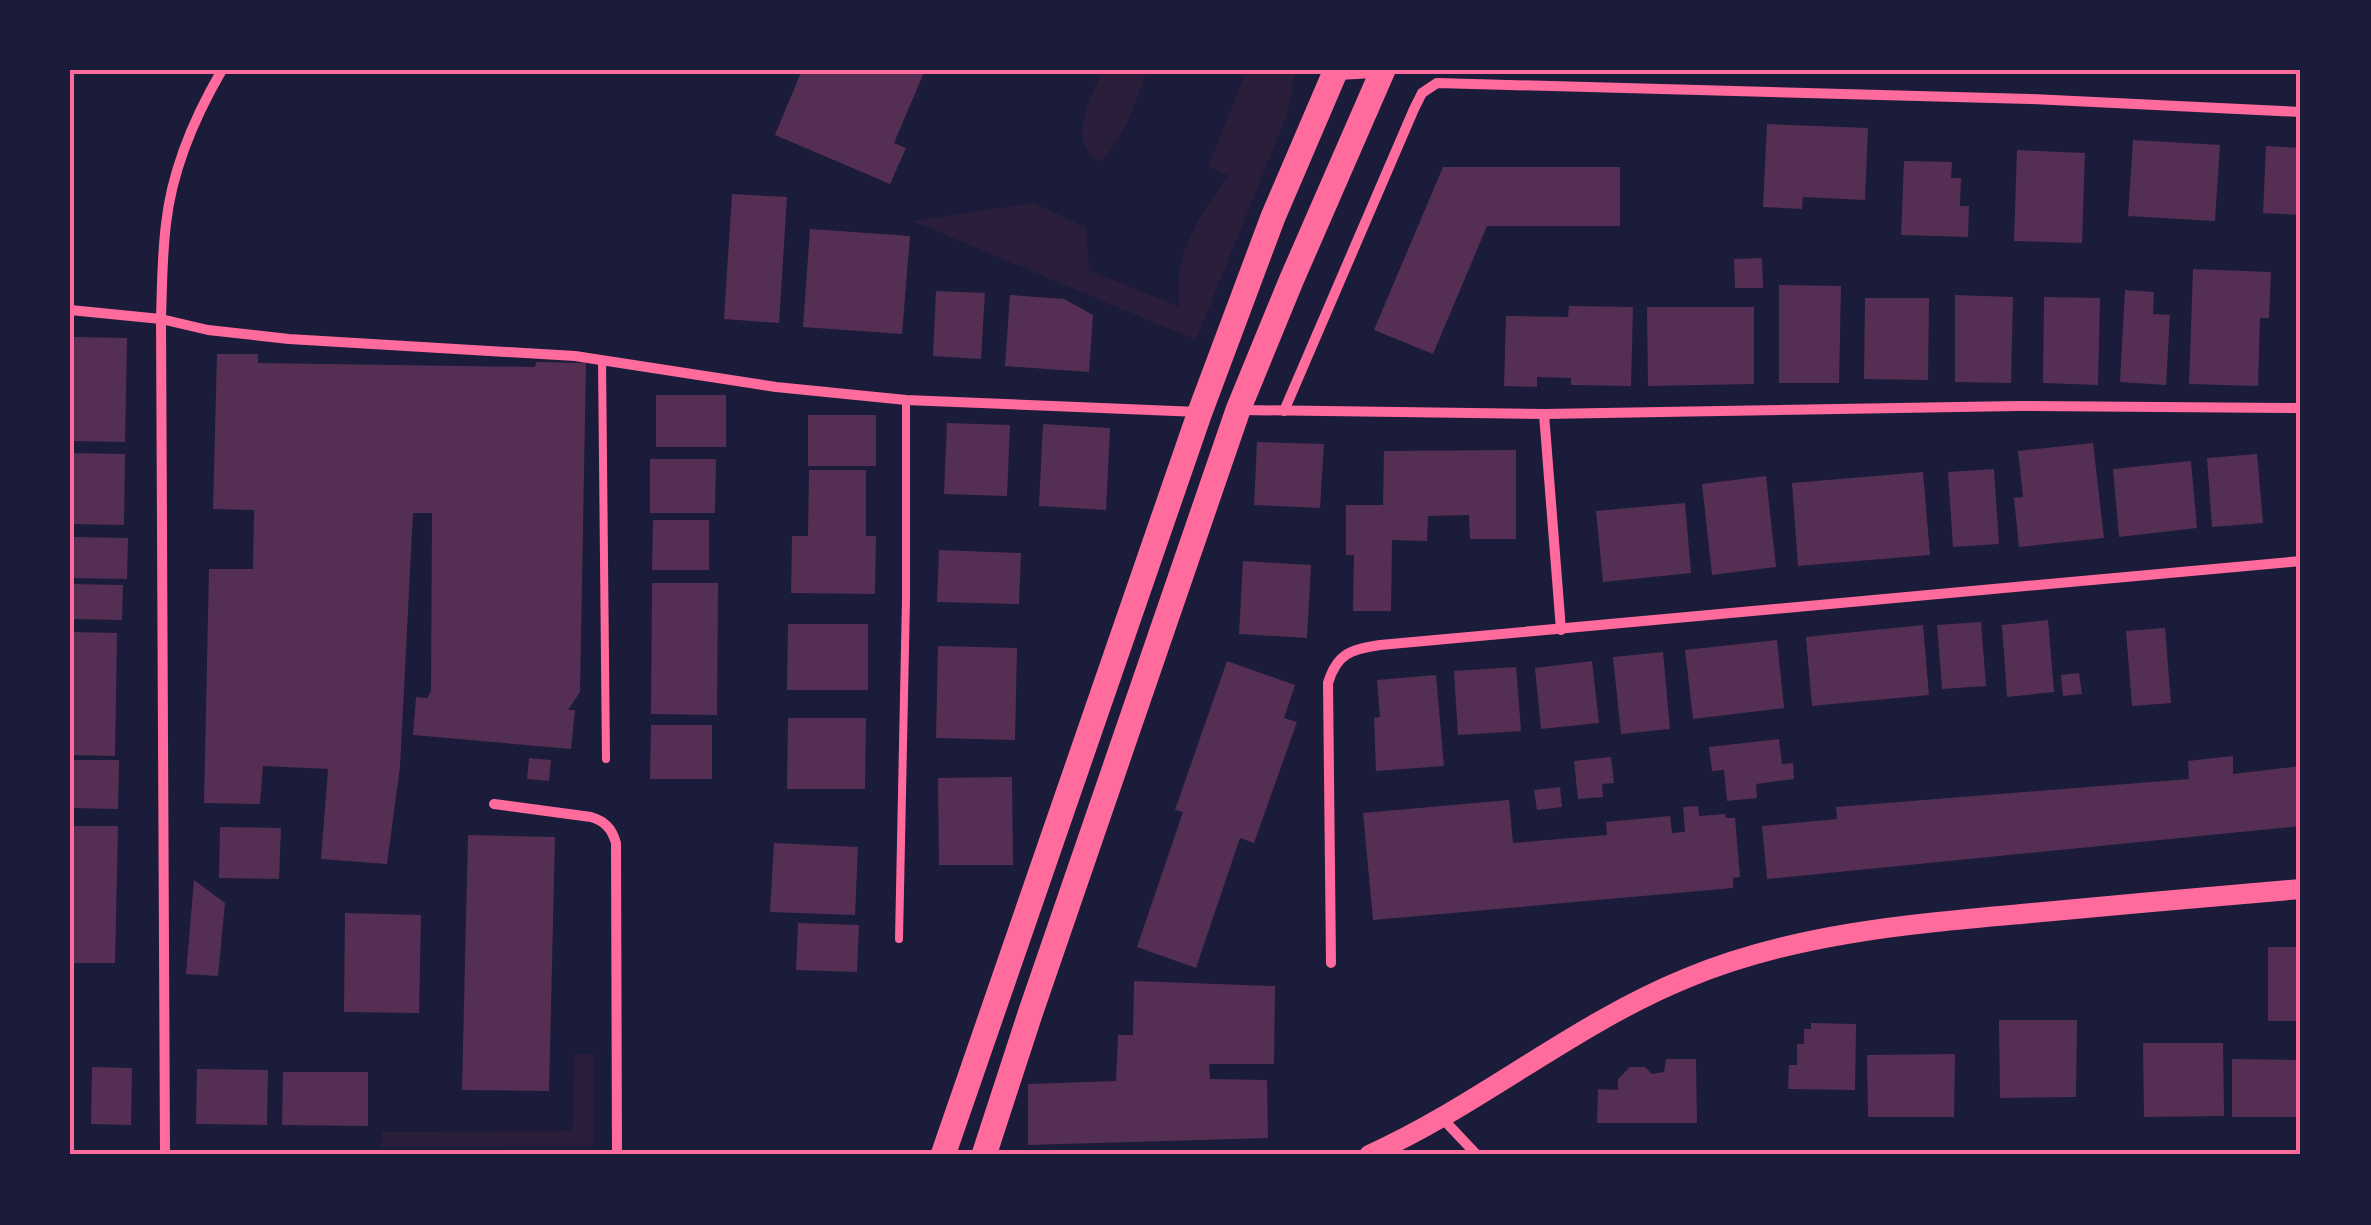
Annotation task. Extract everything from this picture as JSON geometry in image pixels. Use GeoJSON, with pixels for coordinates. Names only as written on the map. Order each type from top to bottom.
{"type":"FeatureCollection","features":[{"type":"Feature","properties":{"kind":"main road"},"geometry":{"type":"LineString","coordinates":[[945,1151],[1200,412],[1273,216],[1333,72]]}},
{"type":"Feature","properties":{"kind":"main road"},"geometry":{"type":"LineString","coordinates":[[992,1151],[1030,1014],[1238,410],[1382,72]]}},
{"type":"Feature","properties":{"kind":"main road"},"geometry":{"type":"LineString","coordinates":[[1369,1155],[1441,1117],[1652,992],[1776,949],[1842,935],[1955,920],[2301,889]]}},
{"type":"Feature","properties":{"kind":"street"},"geometry":{"type":"LineString","coordinates":[[165,1155],[161,319],[171,193],[191,129],[222,70]]}},
{"type":"Feature","properties":{"kind":"street"},"geometry":{"type":"LineString","coordinates":[[1284,412],[1414,109],[1422,93],[1436,83],[2011,99],[2301,112]]}},
{"type":"Feature","properties":{"kind":"street"},"geometry":{"type":"LineString","coordinates":[[70,310],[161,319],[208,330],[289,339],[575,356],[776,387],[906,400],[1200,412]]}},
{"type":"Feature","properties":{"kind":"street"},"geometry":{"type":"LineString","coordinates":[[1238,410],[1544,414],[2018,406],[2301,408]]}},
{"type":"Feature","properties":{"kind":"street"},"geometry":{"type":"LineString","coordinates":[[1544,414],[1561,630]]}},
{"type":"Feature","properties":{"kind":"street"},"geometry":{"type":"LineString","coordinates":[[1331,963],[1328,683],[1340,659],[1352,651],[1380,645],[2301,560]]}},
{"type":"Feature","properties":{"kind":"street"},"geometry":{"type":"LineString","coordinates":[[494,804],[591,817],[613,832],[617,1155]]}},
{"type":"Feature","properties":{"kind":"street"},"geometry":{"type":"LineString","coordinates":[[1441,1117],[1477,1155]]}},
{"type":"Feature","properties":{"kind":"lane"},"geometry":{"type":"LineString","coordinates":[[1333,72],[1382,72]]}},
{"type":"Feature","properties":{"kind":"lane"},"geometry":{"type":"LineString","coordinates":[[602,360],[606,760]]}},
{"type":"Feature","properties":{"kind":"lane"},"geometry":{"type":"LineString","coordinates":[[898,938],[906,400]]}},
{"type":"Feature","properties":{"kind":"shaded area"},"geometry":{"type":"Polygon","coordinates":[[[1103,70],[1148,70],[1123,132],[1099,162],[1089,153],[1082,131],[1103,70]]]}},
{"type":"Feature","properties":{"kind":"shaded area"},"geometry":{"type":"Polygon","coordinates":[[[1247,70],[1294,70],[1292,93],[1196,340],[912,221],[1034,203],[1086,227],[1089,270],[1179,307],[1179,275],[1186,248],[1205,210],[1229,176],[1208,166],[1247,70]]]}},
{"type":"Feature","properties":{"kind":"shaded area"},"geometry":{"type":"Polygon","coordinates":[[[574,1054],[593,1054],[594,1146],[382,1147],[382,1132],[573,1131],[574,1054]]]}},
{"type":"Feature","properties":{"kind":"building"},"geometry":{"type":"Polygon","coordinates":[[[802,70],[925,70],[894,143],[906,148],[890,184],[775,135],[802,70]]]}},
{"type":"Feature","properties":{"kind":"building"},"geometry":{"type":"Polygon","coordinates":[[[1767,124],[1868,128],[1865,200],[1803,197],[1802,209],[1763,207],[1767,124]]]}},
{"type":"Feature","properties":{"kind":"building"},"geometry":{"type":"Polygon","coordinates":[[[2133,140],[2220,145],[2215,221],[2128,216],[2133,140]]]}},
{"type":"Feature","properties":{"kind":"building"},"geometry":{"type":"Polygon","coordinates":[[[2266,146],[2301,148],[2301,215],[2263,213],[2266,146]]]}},
{"type":"Feature","properties":{"kind":"building"},"geometry":{"type":"Polygon","coordinates":[[[2017,150],[2085,153],[2082,243],[2014,241],[2017,150]]]}},
{"type":"Feature","properties":{"kind":"building"},"geometry":{"type":"Polygon","coordinates":[[[1904,161],[1952,162],[1951,178],[1961,178],[1960,206],[1969,206],[1968,237],[1901,235],[1904,161]]]}},
{"type":"Feature","properties":{"kind":"building"},"geometry":{"type":"Polygon","coordinates":[[[1443,167],[1620,167],[1620,226],[1487,226],[1433,354],[1374,330],[1443,167]]]}},
{"type":"Feature","properties":{"kind":"building"},"geometry":{"type":"Polygon","coordinates":[[[732,194],[787,197],[779,323],[724,319],[732,194]]]}},
{"type":"Feature","properties":{"kind":"building"},"geometry":{"type":"Polygon","coordinates":[[[810,229],[910,236],[902,334],[803,327],[810,229]]]}},
{"type":"Feature","properties":{"kind":"building"},"geometry":{"type":"Polygon","coordinates":[[[1762,258],[1763,288],[1735,288],[1734,259],[1762,258]]]}},
{"type":"Feature","properties":{"kind":"building"},"geometry":{"type":"Polygon","coordinates":[[[2193,269],[2271,272],[2269,318],[2260,318],[2258,386],[2189,384],[2193,269]]]}},
{"type":"Feature","properties":{"kind":"building"},"geometry":{"type":"Polygon","coordinates":[[[1779,285],[1841,286],[1839,383],[1779,383],[1779,285]]]}},
{"type":"Feature","properties":{"kind":"building"},"geometry":{"type":"Polygon","coordinates":[[[2125,290],[2154,292],[2153,314],[2170,315],[2166,385],[2120,382],[2125,290]]]}},
{"type":"Feature","properties":{"kind":"building"},"geometry":{"type":"Polygon","coordinates":[[[936,291],[985,293],[981,359],[933,356],[936,291]]]}},
{"type":"Feature","properties":{"kind":"building"},"geometry":{"type":"Polygon","coordinates":[[[1010,295],[1064,299],[1093,315],[1089,372],[1005,366],[1010,295]]]}},
{"type":"Feature","properties":{"kind":"building"},"geometry":{"type":"Polygon","coordinates":[[[1955,295],[2013,297],[2011,383],[1955,382],[1955,295]]]}},
{"type":"Feature","properties":{"kind":"building"},"geometry":{"type":"Polygon","coordinates":[[[2044,297],[2100,298],[2098,385],[2043,383],[2044,297]]]}},
{"type":"Feature","properties":{"kind":"building"},"geometry":{"type":"Polygon","coordinates":[[[1865,298],[1929,298],[1928,380],[1864,379],[1865,298]]]}},
{"type":"Feature","properties":{"kind":"building"},"geometry":{"type":"Polygon","coordinates":[[[1569,306],[1633,307],[1631,386],[1571,385],[1571,378],[1537,377],[1537,387],[1504,386],[1506,316],[1568,317],[1569,306]]]}},
{"type":"Feature","properties":{"kind":"building"},"geometry":{"type":"Polygon","coordinates":[[[1647,307],[1754,307],[1754,384],[1648,386],[1647,307]]]}},
{"type":"Feature","properties":{"kind":"building"},"geometry":{"type":"Polygon","coordinates":[[[70,337],[127,338],[125,442],[70,441],[70,337]]]}},
{"type":"Feature","properties":{"kind":"building"},"geometry":{"type":"Polygon","coordinates":[[[217,354],[258,354],[258,363],[535,367],[536,362],[586,363],[580,692],[568,710],[575,710],[571,749],[413,735],[416,697],[427,698],[431,691],[432,513],[413,513],[400,767],[387,864],[321,859],[328,769],[263,766],[260,804],[204,803],[209,569],[253,569],[254,510],[213,509],[217,354]]]}},
{"type":"Feature","properties":{"kind":"building"},"geometry":{"type":"Polygon","coordinates":[[[656,395],[726,395],[726,447],[656,447],[656,395]]]}},
{"type":"Feature","properties":{"kind":"building"},"geometry":{"type":"Polygon","coordinates":[[[808,415],[876,415],[876,466],[808,466],[808,415]]]}},
{"type":"Feature","properties":{"kind":"building"},"geometry":{"type":"Polygon","coordinates":[[[947,423],[1010,425],[1007,496],[944,494],[947,423]]]}},
{"type":"Feature","properties":{"kind":"building"},"geometry":{"type":"Polygon","coordinates":[[[1043,424],[1110,428],[1106,510],[1039,506],[1043,424]]]}},
{"type":"Feature","properties":{"kind":"building"},"geometry":{"type":"Polygon","coordinates":[[[1257,442],[1324,444],[1320,508],[1254,505],[1257,442]]]}},
{"type":"Feature","properties":{"kind":"building"},"geometry":{"type":"Polygon","coordinates":[[[2093,443],[2104,538],[2019,547],[2014,498],[2023,497],[2018,451],[2093,443]]]}},
{"type":"Feature","properties":{"kind":"building"},"geometry":{"type":"Polygon","coordinates":[[[1516,450],[1516,539],[1470,539],[1469,515],[1428,516],[1427,541],[1392,540],[1391,611],[1353,611],[1354,555],[1346,555],[1346,505],[1383,505],[1384,451],[1516,450]]]}},
{"type":"Feature","properties":{"kind":"building"},"geometry":{"type":"Polygon","coordinates":[[[70,453],[125,454],[124,525],[70,524],[70,453]]]}},
{"type":"Feature","properties":{"kind":"building"},"geometry":{"type":"Polygon","coordinates":[[[2257,454],[2263,523],[2212,527],[2207,458],[2257,454]]]}},
{"type":"Feature","properties":{"kind":"building"},"geometry":{"type":"Polygon","coordinates":[[[650,459],[716,459],[715,513],[650,513],[650,459]]]}},
{"type":"Feature","properties":{"kind":"building"},"geometry":{"type":"Polygon","coordinates":[[[2191,461],[2197,528],[2119,537],[2113,469],[2191,461]]]}},
{"type":"Feature","properties":{"kind":"building"},"geometry":{"type":"Polygon","coordinates":[[[1994,469],[1999,544],[1953,547],[1948,472],[1994,469]]]}},
{"type":"Feature","properties":{"kind":"building"},"geometry":{"type":"Polygon","coordinates":[[[809,470],[866,470],[866,536],[876,536],[875,594],[791,593],[792,536],[808,536],[809,470]]]}},
{"type":"Feature","properties":{"kind":"building"},"geometry":{"type":"Polygon","coordinates":[[[1923,472],[1930,555],[1798,566],[1792,483],[1923,472]]]}},
{"type":"Feature","properties":{"kind":"building"},"geometry":{"type":"Polygon","coordinates":[[[1766,476],[1776,567],[1712,575],[1702,484],[1766,476]]]}},
{"type":"Feature","properties":{"kind":"building"},"geometry":{"type":"Polygon","coordinates":[[[1685,503],[1691,573],[1603,582],[1596,511],[1685,503]]]}},
{"type":"Feature","properties":{"kind":"building"},"geometry":{"type":"Polygon","coordinates":[[[653,520],[709,520],[709,570],[652,570],[653,520]]]}},
{"type":"Feature","properties":{"kind":"building"},"geometry":{"type":"Polygon","coordinates":[[[70,537],[128,538],[127,579],[70,578],[70,537]]]}},
{"type":"Feature","properties":{"kind":"building"},"geometry":{"type":"Polygon","coordinates":[[[939,550],[1021,553],[1019,604],[937,602],[939,550]]]}},
{"type":"Feature","properties":{"kind":"building"},"geometry":{"type":"Polygon","coordinates":[[[1243,561],[1311,565],[1307,638],[1239,634],[1243,561]]]}},
{"type":"Feature","properties":{"kind":"building"},"geometry":{"type":"Polygon","coordinates":[[[652,583],[718,583],[717,715],[651,714],[652,583]]]}},
{"type":"Feature","properties":{"kind":"building"},"geometry":{"type":"Polygon","coordinates":[[[70,584],[123,585],[122,620],[70,619],[70,584]]]}},
{"type":"Feature","properties":{"kind":"building"},"geometry":{"type":"Polygon","coordinates":[[[2048,620],[2054,692],[2007,697],[2002,625],[2048,620]]]}},
{"type":"Feature","properties":{"kind":"building"},"geometry":{"type":"Polygon","coordinates":[[[1981,622],[1986,686],[1942,689],[1937,625],[1981,622]]]}},
{"type":"Feature","properties":{"kind":"building"},"geometry":{"type":"Polygon","coordinates":[[[788,624],[868,624],[868,690],[787,690],[788,624]]]}},
{"type":"Feature","properties":{"kind":"building"},"geometry":{"type":"Polygon","coordinates":[[[1923,625],[1929,695],[1812,706],[1806,637],[1923,625]]]}},
{"type":"Feature","properties":{"kind":"building"},"geometry":{"type":"Polygon","coordinates":[[[2165,628],[2171,703],[2132,706],[2126,631],[2165,628]]]}},
{"type":"Feature","properties":{"kind":"building"},"geometry":{"type":"Polygon","coordinates":[[[70,632],[117,633],[115,756],[70,755],[70,632]]]}},
{"type":"Feature","properties":{"kind":"building"},"geometry":{"type":"Polygon","coordinates":[[[1777,640],[1784,708],[1693,719],[1685,650],[1777,640]]]}},
{"type":"Feature","properties":{"kind":"building"},"geometry":{"type":"Polygon","coordinates":[[[938,646],[1017,648],[1015,740],[936,738],[938,646]]]}},
{"type":"Feature","properties":{"kind":"building"},"geometry":{"type":"Polygon","coordinates":[[[1663,652],[1670,729],[1621,734],[1613,657],[1663,652]]]}},
{"type":"Feature","properties":{"kind":"building"},"geometry":{"type":"Polygon","coordinates":[[[1227,661],[1295,685],[1284,718],[1297,722],[1254,843],[1240,838],[1196,968],[1137,947],[1183,812],[1175,810],[1227,661]]]}},
{"type":"Feature","properties":{"kind":"building"},"geometry":{"type":"Polygon","coordinates":[[[1592,661],[1599,723],[1541,729],[1535,668],[1592,661]]]}},
{"type":"Feature","properties":{"kind":"building"},"geometry":{"type":"Polygon","coordinates":[[[1516,667],[1521,731],[1458,735],[1454,671],[1516,667]]]}},
{"type":"Feature","properties":{"kind":"building"},"geometry":{"type":"Polygon","coordinates":[[[2079,673],[2082,694],[2063,696],[2061,675],[2079,673]]]}},
{"type":"Feature","properties":{"kind":"building"},"geometry":{"type":"Polygon","coordinates":[[[1436,675],[1444,766],[1376,771],[1374,718],[1380,717],[1377,680],[1436,675]]]}},
{"type":"Feature","properties":{"kind":"building"},"geometry":{"type":"Polygon","coordinates":[[[788,718],[866,718],[865,789],[787,789],[788,718]]]}},
{"type":"Feature","properties":{"kind":"building"},"geometry":{"type":"Polygon","coordinates":[[[651,725],[712,725],[712,779],[650,779],[651,725]]]}},
{"type":"Feature","properties":{"kind":"building"},"geometry":{"type":"Polygon","coordinates":[[[1779,739],[1782,764],[1793,763],[1794,779],[1756,784],[1757,798],[1727,801],[1724,770],[1712,771],[1709,747],[1779,739]]]}},
{"type":"Feature","properties":{"kind":"building"},"geometry":{"type":"Polygon","coordinates":[[[2233,756],[2233,774],[2301,766],[2301,826],[1767,879],[1762,826],[1837,819],[1836,807],[2189,779],[2188,761],[2233,756]]]}},
{"type":"Feature","properties":{"kind":"building"},"geometry":{"type":"Polygon","coordinates":[[[1611,757],[1614,783],[1602,784],[1603,797],[1578,799],[1574,761],[1611,757]]]}},
{"type":"Feature","properties":{"kind":"building"},"geometry":{"type":"Polygon","coordinates":[[[529,758],[551,760],[549,781],[527,779],[529,758]]]}},
{"type":"Feature","properties":{"kind":"building"},"geometry":{"type":"Polygon","coordinates":[[[70,760],[119,760],[118,809],[70,808],[70,760]]]}},
{"type":"Feature","properties":{"kind":"building"},"geometry":{"type":"Polygon","coordinates":[[[1012,777],[1013,865],[939,865],[938,778],[1012,777]]]}},
{"type":"Feature","properties":{"kind":"building"},"geometry":{"type":"Polygon","coordinates":[[[1560,787],[1562,807],[1537,810],[1534,790],[1560,787]]]}},
{"type":"Feature","properties":{"kind":"building"},"geometry":{"type":"Polygon","coordinates":[[[1509,800],[1513,843],[1607,835],[1606,822],[1670,816],[1672,833],[1685,832],[1683,807],[1698,806],[1699,816],[1725,814],[1726,818],[1735,818],[1740,877],[1733,878],[1733,888],[1373,920],[1363,813],[1509,800]]]}},
{"type":"Feature","properties":{"kind":"building"},"geometry":{"type":"Polygon","coordinates":[[[70,826],[118,826],[115,963],[70,963],[70,826]]]}},
{"type":"Feature","properties":{"kind":"building"},"geometry":{"type":"Polygon","coordinates":[[[220,827],[281,828],[279,879],[219,878],[220,827]]]}},
{"type":"Feature","properties":{"kind":"building"},"geometry":{"type":"Polygon","coordinates":[[[468,835],[555,837],[549,1091],[462,1090],[468,835]]]}},
{"type":"Feature","properties":{"kind":"building"},"geometry":{"type":"Polygon","coordinates":[[[774,843],[858,847],[855,915],[770,912],[774,843]]]}},
{"type":"Feature","properties":{"kind":"building"},"geometry":{"type":"Polygon","coordinates":[[[194,880],[225,903],[218,976],[186,974],[194,880]]]}},
{"type":"Feature","properties":{"kind":"building"},"geometry":{"type":"Polygon","coordinates":[[[345,913],[421,915],[419,1013],[344,1012],[345,913]]]}},
{"type":"Feature","properties":{"kind":"building"},"geometry":{"type":"Polygon","coordinates":[[[798,923],[859,925],[857,972],[796,970],[798,923]]]}},
{"type":"Feature","properties":{"kind":"building"},"geometry":{"type":"Polygon","coordinates":[[[2268,947],[2301,947],[2301,1021],[2268,1021],[2268,947]]]}},
{"type":"Feature","properties":{"kind":"building"},"geometry":{"type":"Polygon","coordinates":[[[1134,981],[1275,986],[1274,1064],[1209,1064],[1210,1079],[1267,1080],[1268,1138],[1028,1145],[1028,1084],[1116,1081],[1118,1035],[1133,1035],[1134,981]]]}},
{"type":"Feature","properties":{"kind":"building"},"geometry":{"type":"Polygon","coordinates":[[[1999,1020],[2077,1020],[2076,1097],[2000,1098],[1999,1020]]]}},
{"type":"Feature","properties":{"kind":"building"},"geometry":{"type":"Polygon","coordinates":[[[1811,1023],[1856,1024],[1855,1090],[1788,1089],[1789,1065],[1797,1065],[1797,1044],[1804,1044],[1804,1029],[1811,1029],[1811,1023]]]}},
{"type":"Feature","properties":{"kind":"building"},"geometry":{"type":"Polygon","coordinates":[[[2143,1043],[2223,1043],[2224,1116],[2144,1117],[2143,1043]]]}},
{"type":"Feature","properties":{"kind":"building"},"geometry":{"type":"Polygon","coordinates":[[[1955,1054],[1954,1117],[1868,1117],[1867,1055],[1955,1054]]]}},
{"type":"Feature","properties":{"kind":"building"},"geometry":{"type":"Polygon","coordinates":[[[1666,1059],[1696,1059],[1697,1123],[1597,1123],[1598,1089],[1618,1090],[1618,1079],[1630,1067],[1645,1067],[1652,1074],[1664,1072],[1666,1059]]]}},
{"type":"Feature","properties":{"kind":"building"},"geometry":{"type":"Polygon","coordinates":[[[2232,1059],[2301,1060],[2301,1117],[2232,1117],[2232,1059]]]}},
{"type":"Feature","properties":{"kind":"building"},"geometry":{"type":"Polygon","coordinates":[[[92,1067],[132,1068],[131,1125],[91,1124],[92,1067]]]}},
{"type":"Feature","properties":{"kind":"building"},"geometry":{"type":"Polygon","coordinates":[[[197,1069],[268,1070],[267,1125],[196,1124],[197,1069]]]}},
{"type":"Feature","properties":{"kind":"building"},"geometry":{"type":"Polygon","coordinates":[[[283,1072],[368,1072],[368,1126],[282,1125],[283,1072]]]}}]}
